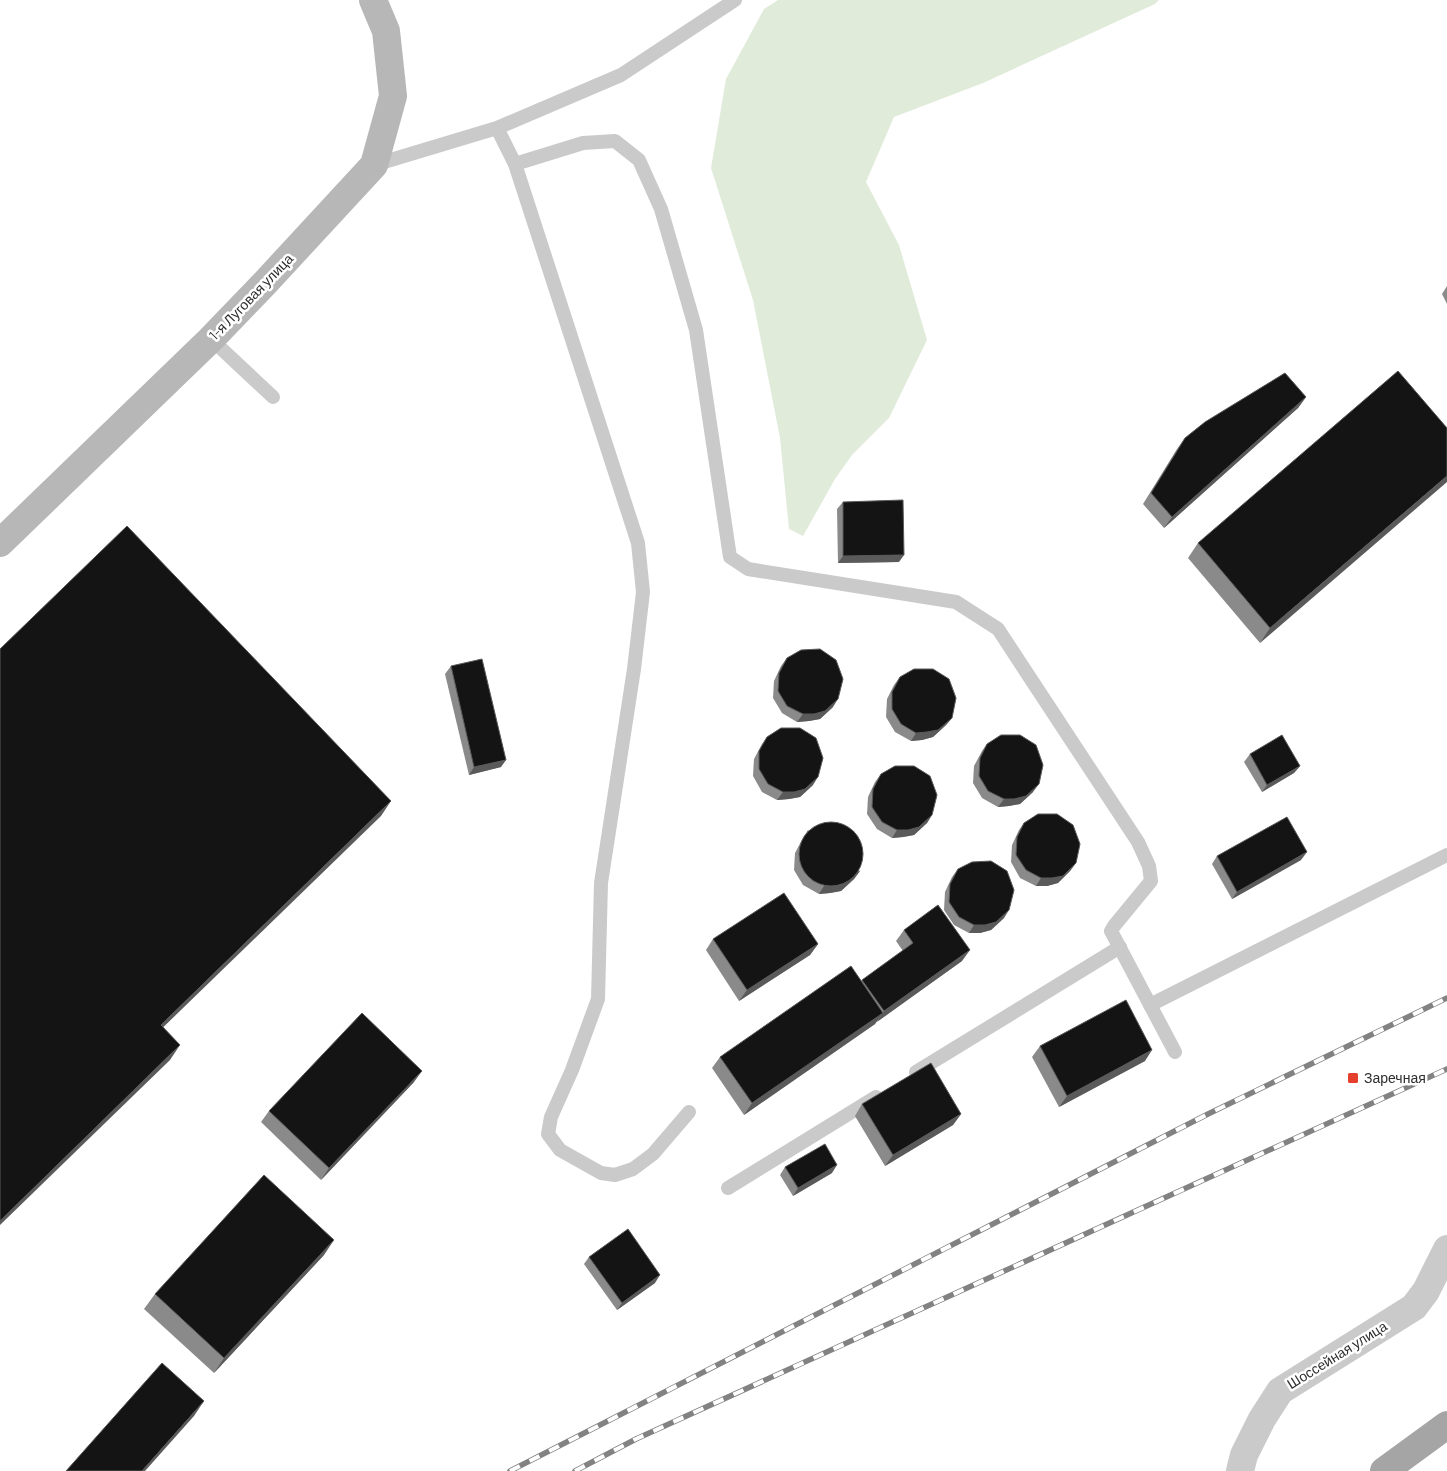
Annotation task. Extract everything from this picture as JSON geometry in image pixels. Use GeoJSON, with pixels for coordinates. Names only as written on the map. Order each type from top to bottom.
{"type":"FeatureCollection","features":[{"type":"Feature","properties":{"kind":"main road","name":"1-я Луговая улица"},"geometry":{"type":"LineString","coordinates":[[0,543],[211,339],[374,165],[393,96],[386,31],[373,0]]}},
{"type":"Feature","properties":{"kind":"main road"},"geometry":{"type":"LineString","coordinates":[[1384,1471],[1447,1425]]}},
{"type":"Feature","properties":{"kind":"street","name":"Шоссейная улица"},"geometry":{"type":"LineString","coordinates":[[1240,1471],[1244,1455],[1262,1419],[1280,1391],[1414,1307],[1426,1291],[1447,1249]]}},
{"type":"Feature","properties":{"kind":"lane"},"geometry":{"type":"LineString","coordinates":[[374,165],[497,128],[621,75],[736,0]]}},
{"type":"Feature","properties":{"kind":"lane"},"geometry":{"type":"LineString","coordinates":[[497,128],[515,164],[638,543],[642,592],[634,669],[601,883],[598,999],[572,1070],[551,1117],[548,1134],[560,1150],[601,1173],[615,1174],[632,1169],[653,1154],[689,1112]]}},
{"type":"Feature","properties":{"kind":"lane"},"geometry":{"type":"LineString","coordinates":[[515,164],[583,142],[607,141],[615,141],[639,160],[661,209],[696,330],[730,557],[748,569],[956,602],[998,629],[1138,842],[1149,866],[1151,881],[1111,931],[1175,1052]]}},
{"type":"Feature","properties":{"kind":"lane"},"geometry":{"type":"LineString","coordinates":[[211,339],[272,397]]}},
{"type":"Feature","properties":{"kind":"lane"},"geometry":{"type":"LineString","coordinates":[[1150,1005],[1447,855]]}},
{"type":"Feature","properties":{"kind":"lane"},"geometry":{"type":"LineString","coordinates":[[903,1080],[1120,947]]}},
{"type":"Feature","properties":{"kind":"lane"},"geometry":{"type":"LineString","coordinates":[[728,1188],[886,1091]]}},
{"type":"Feature","properties":{"kind":"green space"},"geometry":{"type":"Polygon","coordinates":[[[778,0],[1159,0],[1155,4],[983,83],[894,117],[866,182],[899,245],[927,340],[889,418],[852,455],[835,479],[803,536],[789,529],[780,438],[753,300],[711,168],[726,79],[764,9],[778,0]]]}},
{"type":"Feature","properties":{"kind":"building"},"geometry":{"type":"Polygon","coordinates":[[[1398,371],[1447,428],[1447,476],[1270,628],[1198,543],[1398,371]]]}},
{"type":"Feature","properties":{"kind":"building"},"geometry":{"type":"Polygon","coordinates":[[[1285,373],[1306,397],[1172,517],[1151,493],[1185,438],[1205,422],[1285,373]]]}},
{"type":"Feature","properties":{"kind":"building"},"geometry":{"type":"Polygon","coordinates":[[[903,500],[904,555],[843,556],[843,502],[903,500]]]}},
{"type":"Feature","properties":{"kind":"building"},"geometry":{"type":"Polygon","coordinates":[[[127,526],[391,801],[161,1025],[180,1045],[0,1221],[0,649],[127,526]]]}},
{"type":"Feature","properties":{"kind":"building"},"geometry":{"type":"Polygon","coordinates":[[[820,649],[836,660],[843,679],[838,699],[825,711],[803,714],[787,706],[778,691],[779,673],[787,658],[801,650],[820,649]]]}},
{"type":"Feature","properties":{"kind":"building"},"geometry":{"type":"Polygon","coordinates":[[[482,659],[506,760],[474,767],[451,666],[482,659]]]}},
{"type":"Feature","properties":{"kind":"building"},"geometry":{"type":"Polygon","coordinates":[[[914,669],[933,669],[949,679],[956,698],[952,718],[938,730],[916,733],[901,724],[892,709],[892,692],[900,677],[914,669]]]}},
{"type":"Feature","properties":{"kind":"building"},"geometry":{"type":"Polygon","coordinates":[[[781,728],[800,728],[816,738],[823,758],[818,777],[805,789],[783,792],[768,784],[759,769],[759,751],[767,737],[781,728]]]}},
{"type":"Feature","properties":{"kind":"building"},"geometry":{"type":"Polygon","coordinates":[[[1001,735],[1020,735],[1036,745],[1043,765],[1039,784],[1026,796],[1004,799],[988,791],[979,776],[980,758],[987,744],[1001,735]]]}},
{"type":"Feature","properties":{"kind":"building"},"geometry":{"type":"Polygon","coordinates":[[[1282,735],[1300,766],[1267,785],[1250,754],[1282,735]]]}},
{"type":"Feature","properties":{"kind":"building"},"geometry":{"type":"Polygon","coordinates":[[[895,766],[914,766],[930,776],[937,795],[932,815],[919,827],[897,830],[882,822],[872,807],[873,789],[881,774],[895,766]]]}},
{"type":"Feature","properties":{"kind":"building"},"geometry":{"type":"Polygon","coordinates":[[[1038,814],[1057,814],[1073,825],[1080,844],[1076,863],[1063,876],[1041,878],[1026,870],[1016,855],[1017,837],[1024,823],[1038,814]]]}},
{"type":"Feature","properties":{"kind":"building"},"geometry":{"type":"Polygon","coordinates":[[[1287,817],[1307,852],[1237,892],[1217,856],[1287,817]]]}},
{"type":"Feature","properties":{"kind":"building"},"geometry":{"type":"Polygon","coordinates":[[[831,822],[843,824],[854,831],[861,842],[863,854],[861,866],[854,877],[843,884],[831,886],[819,884],[808,877],[801,866],[799,854],[801,842],[808,831],[819,824],[831,822]]]}},
{"type":"Feature","properties":{"kind":"building"},"geometry":{"type":"Polygon","coordinates":[[[991,861],[1007,871],[1014,890],[1009,910],[996,922],[974,925],[959,917],[949,902],[950,884],[958,869],[972,862],[991,861]]]}},
{"type":"Feature","properties":{"kind":"building"},"geometry":{"type":"Polygon","coordinates":[[[784,893],[818,944],[747,990],[713,939],[784,893]]]}},
{"type":"Feature","properties":{"kind":"building"},"geometry":{"type":"Polygon","coordinates":[[[938,905],[970,950],[884,1011],[862,980],[913,943],[904,930],[938,905]]]}},
{"type":"Feature","properties":{"kind":"building"},"geometry":{"type":"Polygon","coordinates":[[[851,966],[883,1013],[752,1103],[720,1057],[851,966]]]}},
{"type":"Feature","properties":{"kind":"building"},"geometry":{"type":"Polygon","coordinates":[[[1126,1000],[1152,1050],[1067,1096],[1040,1046],[1126,1000]]]}},
{"type":"Feature","properties":{"kind":"building"},"geometry":{"type":"Polygon","coordinates":[[[362,1013],[422,1071],[329,1168],[269,1111],[362,1013]]]}},
{"type":"Feature","properties":{"kind":"building"},"geometry":{"type":"Polygon","coordinates":[[[931,1063],[961,1114],[893,1155],[862,1104],[931,1063]]]}},
{"type":"Feature","properties":{"kind":"building"},"geometry":{"type":"Polygon","coordinates":[[[825,1144],[837,1165],[798,1188],[785,1167],[825,1144]]]}},
{"type":"Feature","properties":{"kind":"building"},"geometry":{"type":"Polygon","coordinates":[[[264,1175],[334,1240],[224,1358],[155,1294],[264,1175]]]}},
{"type":"Feature","properties":{"kind":"building"},"geometry":{"type":"Polygon","coordinates":[[[628,1229],[660,1275],[622,1303],[589,1257],[628,1229]]]}},
{"type":"Feature","properties":{"kind":"building"},"geometry":{"type":"Polygon","coordinates":[[[162,1363],[204,1401],[142,1471],[66,1471],[162,1363]]]}},
{"type":"Feature","properties":{"kind":"railway"},"geometry":{"type":"LineString","coordinates":[[510,1471],[1208,1114],[1447,998]]}},
{"type":"Feature","properties":{"kind":"railway"},"geometry":{"type":"LineString","coordinates":[[575,1471],[636,1439],[1447,1069]]}},
{"type":"Feature","properties":{"kind":"place","name":"Заречная"},"geometry":{"type":"Point","coordinates":[1353,1078]}}]}
